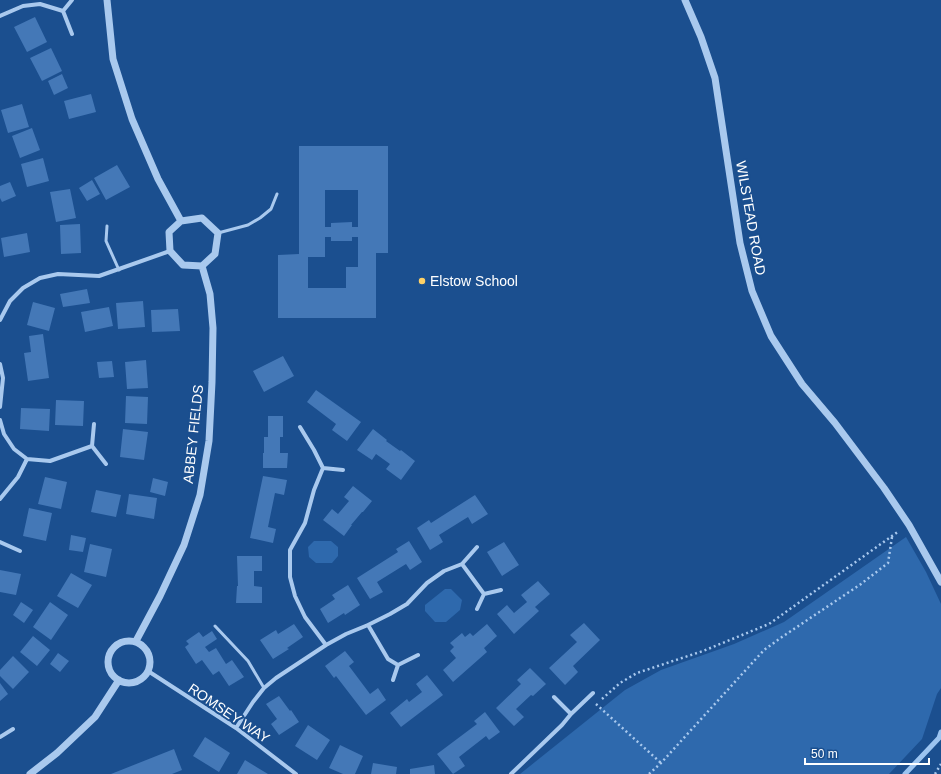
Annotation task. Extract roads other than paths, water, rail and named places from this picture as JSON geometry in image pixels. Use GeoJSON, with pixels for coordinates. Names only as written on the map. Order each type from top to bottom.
{"type":"FeatureCollection","features":[{"type":"Feature","properties":{"kind":"street"},"geometry":{"type":"LineString","coordinates":[[63,11],[72,0]]}},
{"type":"Feature","properties":{"kind":"street"},"geometry":{"type":"LineString","coordinates":[[107,0],[114,59],[132,119],[158,179],[181,221]]}},
{"type":"Feature","properties":{"kind":"street","name":"WILSTEAD ROAD"},"geometry":{"type":"LineString","coordinates":[[685,0],[701,37],[715,78],[740,243],[752,291],[771,336],[802,384],[835,423],[884,488],[909,525],[941,582]]}},
{"type":"Feature","properties":{"kind":"street"},"geometry":{"type":"LineString","coordinates":[[0,16],[23,6],[40,4],[63,11]]}},
{"type":"Feature","properties":{"kind":"street"},"geometry":{"type":"LineString","coordinates":[[63,11],[72,34]]}},
{"type":"Feature","properties":{"kind":"street"},"geometry":{"type":"LineString","coordinates":[[202,218],[218,233],[215,254],[202,266],[183,266],[170,251],[169,232],[181,221],[202,218]]}},
{"type":"Feature","properties":{"kind":"street"},"geometry":{"type":"LineString","coordinates":[[0,320],[10,301],[23,288],[40,278],[58,274],[100,276],[170,251]]}},
{"type":"Feature","properties":{"kind":"street","name":"ABBEY FIELDS"},"geometry":{"type":"LineString","coordinates":[[136,641],[160,596],[184,545],[200,495],[208,441],[212,382],[212,328],[210,294],[202,266]]}},
{"type":"Feature","properties":{"kind":"street"},"geometry":{"type":"LineString","coordinates":[[0,364],[3,378],[0,407]]}},
{"type":"Feature","properties":{"kind":"street"},"geometry":{"type":"LineString","coordinates":[[0,420],[4,434],[14,449],[27,459],[50,461],[92,446]]}},
{"type":"Feature","properties":{"kind":"street"},"geometry":{"type":"LineString","coordinates":[[94,424],[92,446],[106,464]]}},
{"type":"Feature","properties":{"kind":"street"},"geometry":{"type":"LineString","coordinates":[[300,427],[314,450],[322,468],[305,523],[290,550],[290,577],[295,596],[305,617],[326,645]]}},
{"type":"Feature","properties":{"kind":"street"},"geometry":{"type":"LineString","coordinates":[[0,499],[18,477],[27,459]]}},
{"type":"Feature","properties":{"kind":"street"},"geometry":{"type":"LineString","coordinates":[[322,468],[343,470]]}},
{"type":"Feature","properties":{"kind":"street"},"geometry":{"type":"LineString","coordinates":[[0,542],[20,551]]}},
{"type":"Feature","properties":{"kind":"street"},"geometry":{"type":"LineString","coordinates":[[236,728],[264,688],[276,678],[326,645],[390,614],[407,604],[426,583],[444,571],[462,564],[477,548]]}},
{"type":"Feature","properties":{"kind":"street"},"geometry":{"type":"LineString","coordinates":[[462,564],[484,594]]}},
{"type":"Feature","properties":{"kind":"street"},"geometry":{"type":"LineString","coordinates":[[484,594],[501,590]]}},
{"type":"Feature","properties":{"kind":"street"},"geometry":{"type":"LineString","coordinates":[[477,609],[484,594]]}},
{"type":"Feature","properties":{"kind":"street"},"geometry":{"type":"LineString","coordinates":[[368,625],[388,659],[398,665]]}},
{"type":"Feature","properties":{"kind":"street"},"geometry":{"type":"LineString","coordinates":[[122,641],[136,641],[143,645],[147,650],[150,657],[150,664],[148,671],[139,680],[132,683],[125,683],[113,676],[109,670],[108,656],[116,644],[122,641]]}},
{"type":"Feature","properties":{"kind":"street"},"geometry":{"type":"LineString","coordinates":[[393,680],[398,665],[418,655]]}},
{"type":"Feature","properties":{"kind":"street","name":"ROMSEY WAY"},"geometry":{"type":"LineString","coordinates":[[148,671],[236,728],[296,774]]}},
{"type":"Feature","properties":{"kind":"street"},"geometry":{"type":"LineString","coordinates":[[30,774],[57,753],[95,717],[119,680]]}},
{"type":"Feature","properties":{"kind":"street"},"geometry":{"type":"LineString","coordinates":[[511,774],[593,693]]}},
{"type":"Feature","properties":{"kind":"street"},"geometry":{"type":"LineString","coordinates":[[554,697],[571,714]]}},
{"type":"Feature","properties":{"kind":"street"},"geometry":{"type":"LineString","coordinates":[[0,737],[13,729]]}},
{"type":"Feature","properties":{"kind":"lane"},"geometry":{"type":"LineString","coordinates":[[218,233],[248,225],[260,218],[271,209],[277,194]]}},
{"type":"Feature","properties":{"kind":"lane"},"geometry":{"type":"LineString","coordinates":[[107,226],[106,241],[119,270]]}},
{"type":"Feature","properties":{"kind":"lane"},"geometry":{"type":"LineString","coordinates":[[215,626],[248,661],[264,688]]}},
{"type":"Feature","properties":{"kind":"waterway"},"geometry":{"type":"LineString","coordinates":[[905,774],[939,738],[941,732]]}},
{"type":"Feature","properties":{"kind":"place","name":"Elstow School"},"geometry":{"type":"Point","coordinates":[422,281]}}]}
